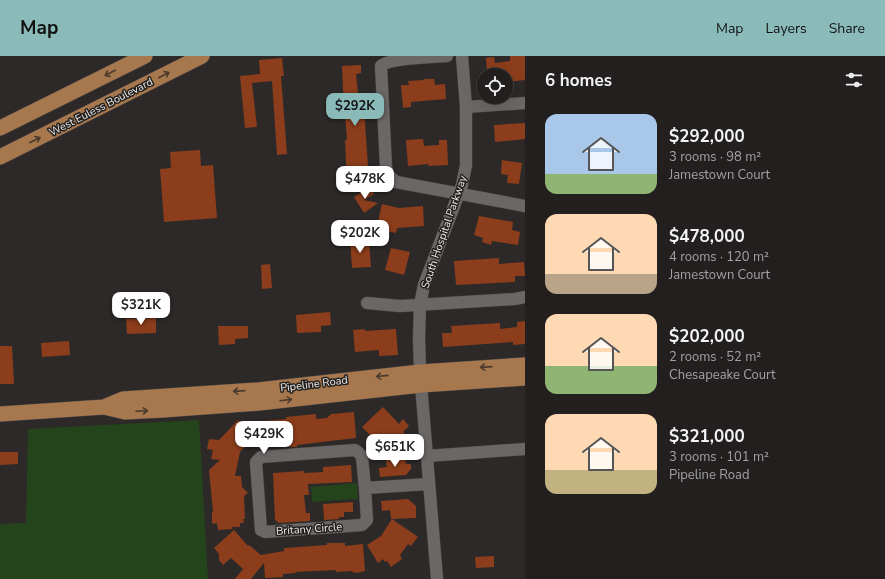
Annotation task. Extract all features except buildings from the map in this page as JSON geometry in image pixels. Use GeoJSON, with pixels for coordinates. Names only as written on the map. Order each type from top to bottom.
{"type":"FeatureCollection","features":[{"type":"Feature","properties":{"kind":"main road"},"geometry":{"type":"LineString","coordinates":[[0,128],[145,56]]}},
{"type":"Feature","properties":{"kind":"main road","name":"West Euless Boulevard"},"geometry":{"type":"LineString","coordinates":[[0,157],[202,56]]}},
{"type":"Feature","properties":{"kind":"main road","name":"Pipeline Road"},"geometry":{"type":"LineString","coordinates":[[0,414],[104,407],[123,399],[259,397],[525,365]]}},
{"type":"Feature","properties":{"kind":"main road","name":"Pipeline Road"},"geometry":{"type":"LineString","coordinates":[[421,378],[525,378]]}},
{"type":"Feature","properties":{"kind":"street"},"geometry":{"type":"LineString","coordinates":[[447,56],[393,61],[382,66],[386,167],[388,175],[396,182],[525,206]]}},
{"type":"Feature","properties":{"kind":"street","name":"South Hospital Parkway"},"geometry":{"type":"LineString","coordinates":[[437,579],[421,378],[419,338],[420,305],[424,285],[458,193],[466,165],[466,107],[462,56]]}},
{"type":"Feature","properties":{"kind":"street"},"geometry":{"type":"LineString","coordinates":[[466,107],[525,103]]}},
{"type":"Feature","properties":{"kind":"street"},"geometry":{"type":"LineString","coordinates":[[367,303],[400,306],[515,299],[525,297]]}},
{"type":"Feature","properties":{"kind":"street"},"geometry":{"type":"LineString","coordinates":[[427,456],[525,449]]}},
{"type":"Feature","properties":{"kind":"street","name":"Britany Circle"},"geometry":{"type":"LineString","coordinates":[[355,450],[362,458],[364,488],[367,520],[362,525],[265,532],[261,530],[256,462],[261,457],[355,450]]}},
{"type":"Feature","properties":{"kind":"street"},"geometry":{"type":"LineString","coordinates":[[364,488],[429,484]]}},
{"type":"Feature","properties":{"kind":"green space"},"geometry":{"type":"Polygon","coordinates":[[[199,420],[208,579],[0,579],[0,524],[26,523],[28,429],[199,420]]]}},
{"type":"Feature","properties":{"kind":"green space"},"geometry":{"type":"Polygon","coordinates":[[[357,483],[358,499],[312,502],[311,487],[357,483]]]}}]}
